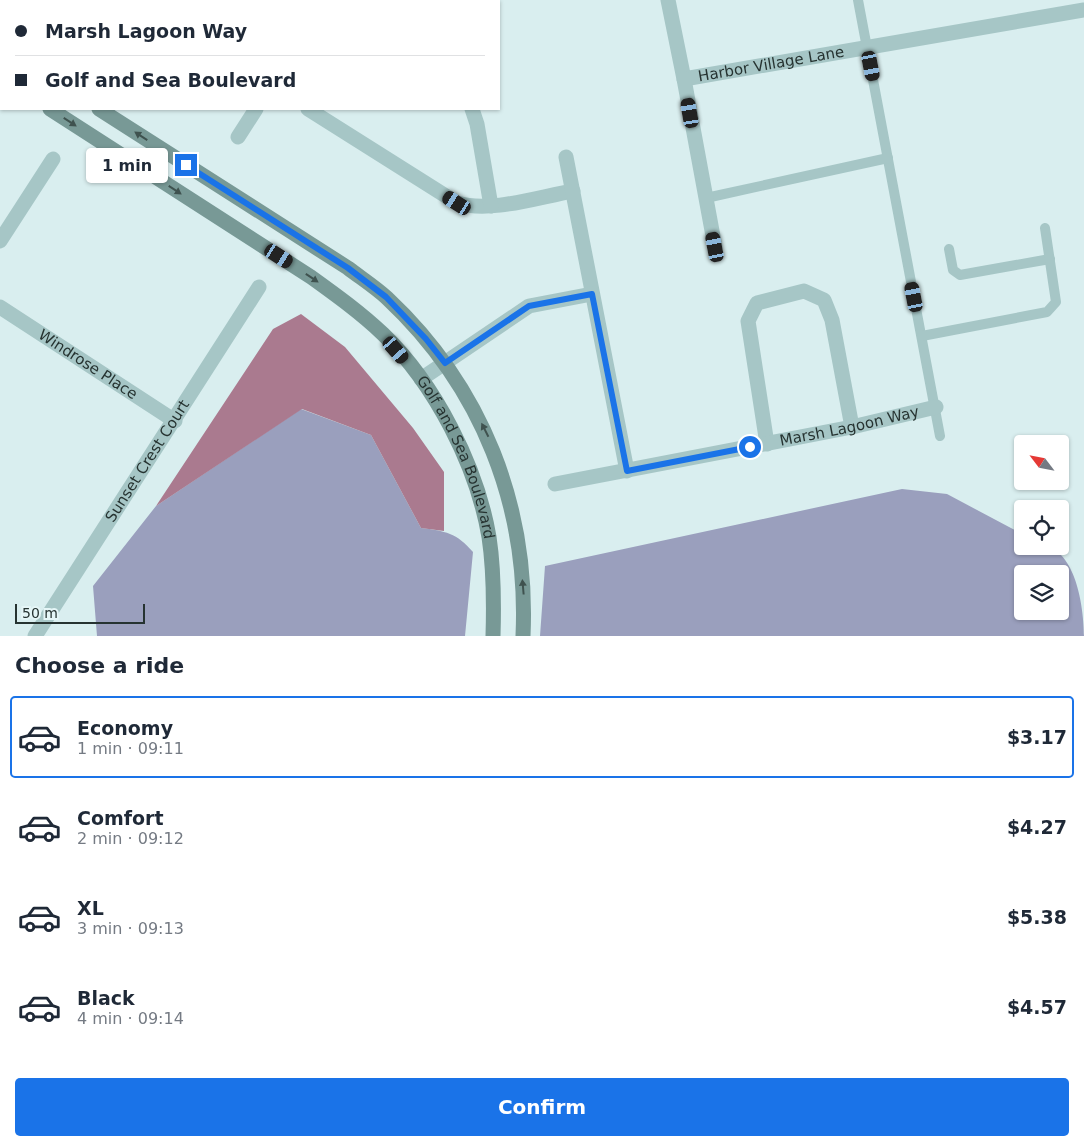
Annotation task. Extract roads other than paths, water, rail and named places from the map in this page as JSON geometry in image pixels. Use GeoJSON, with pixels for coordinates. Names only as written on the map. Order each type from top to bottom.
{"type":"FeatureCollection","features":[{"type":"Feature","properties":{"kind":"street","name":"Harbor Village Lane"},"geometry":{"type":"LineString","coordinates":[[668,0],[684,79],[1084,10]]}},
{"type":"Feature","properties":{"kind":"street"},"geometry":{"type":"LineString","coordinates":[[684,79],[715,247]]}},
{"type":"Feature","properties":{"kind":"street","name":"Golf and Sea Boulevard"},"geometry":{"type":"LineString","coordinates":[[52,110],[311,277],[349,304],[384,335],[422,379],[459,443],[489,536],[495,594],[493,636]]}},
{"type":"Feature","properties":{"kind":"street"},"geometry":{"type":"LineString","coordinates":[[90,134],[103,110]]}},
{"type":"Feature","properties":{"kind":"street","name":"Golf and Sea Boulevard"},"geometry":{"type":"LineString","coordinates":[[103,110],[348,268],[386,297],[426,339],[454,376],[487,434],[506,487],[519,542],[524,605],[522,636]]}},
{"type":"Feature","properties":{"kind":"street"},"geometry":{"type":"LineString","coordinates":[[238,137],[255,110]]}},
{"type":"Feature","properties":{"kind":"street"},"geometry":{"type":"LineString","coordinates":[[310,110],[457,203],[472,208],[573,191]]}},
{"type":"Feature","properties":{"kind":"street"},"geometry":{"type":"LineString","coordinates":[[472,110],[477,124],[491,206]]}},
{"type":"Feature","properties":{"kind":"street"},"geometry":{"type":"LineString","coordinates":[[566,157],[627,471]]}},
{"type":"Feature","properties":{"kind":"street"},"geometry":{"type":"LineString","coordinates":[[0,241],[52,159]]}},
{"type":"Feature","properties":{"kind":"street","name":"Sunset Crest Court"},"geometry":{"type":"LineString","coordinates":[[34,636],[175,421],[258,287]]}},
{"type":"Feature","properties":{"kind":"street"},"geometry":{"type":"LineString","coordinates":[[767,444],[748,321],[757,303],[804,291],[824,300],[832,320],[852,427]]}},
{"type":"Feature","properties":{"kind":"street"},"geometry":{"type":"LineString","coordinates":[[422,379],[529,306],[592,294]]}},
{"type":"Feature","properties":{"kind":"street","name":"Windrose Place"},"geometry":{"type":"LineString","coordinates":[[0,307],[175,421]]}},
{"type":"Feature","properties":{"kind":"street","name":"Marsh Lagoon Way"},"geometry":{"type":"LineString","coordinates":[[555,484],[852,427],[936,407]]}},
{"type":"Feature","properties":{"kind":"lane"},"geometry":{"type":"LineString","coordinates":[[858,0],[940,436]]}},
{"type":"Feature","properties":{"kind":"lane"},"geometry":{"type":"LineString","coordinates":[[706,198],[888,158]]}},
{"type":"Feature","properties":{"kind":"lane"},"geometry":{"type":"LineString","coordinates":[[922,336],[1047,312],[1056,302],[1045,228]]}},
{"type":"Feature","properties":{"kind":"lane"},"geometry":{"type":"LineString","coordinates":[[949,249],[953,270],[960,276],[1050,259]]}}]}
